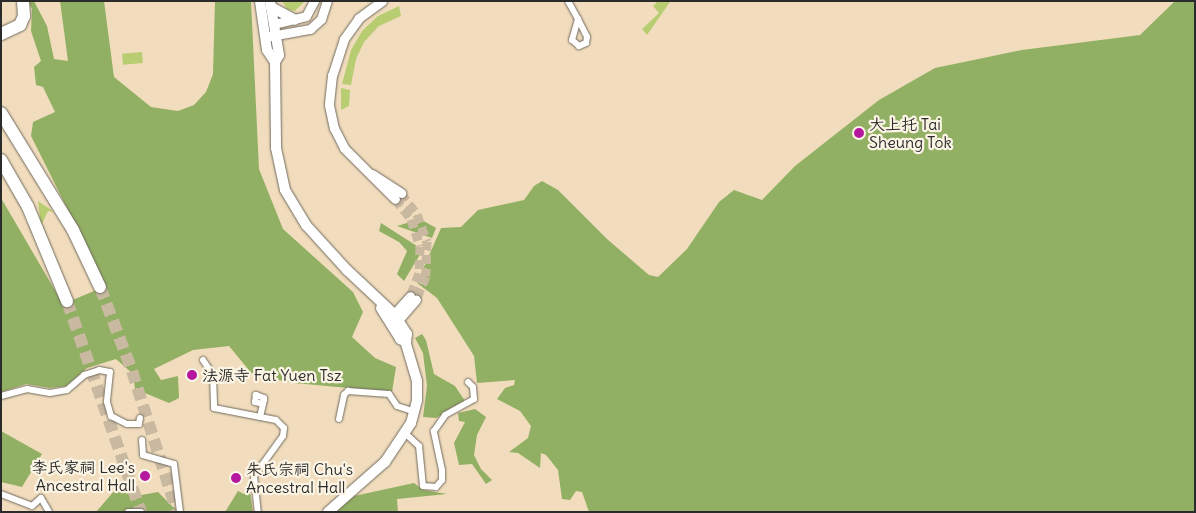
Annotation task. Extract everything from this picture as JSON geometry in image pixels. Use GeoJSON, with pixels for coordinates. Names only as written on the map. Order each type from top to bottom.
{"type":"FeatureCollection","features":[{"type":"Feature","properties":{"kind":"highway"},"geometry":{"type":"LineString","coordinates":[[1,34],[20,25],[24,16],[23,1]]}},
{"type":"Feature","properties":{"kind":"highway"},"geometry":{"type":"LineString","coordinates":[[1,113],[73,230],[100,286]]}},
{"type":"Feature","properties":{"kind":"highway"},"geometry":{"type":"LineString","coordinates":[[1,160],[28,207],[67,301]]}},
{"type":"Feature","properties":{"kind":"main road"},"geometry":{"type":"LineString","coordinates":[[260,1],[270,36],[279,55],[272,58],[276,148],[285,190],[306,225],[396,319],[406,342],[416,380],[415,412],[406,434],[385,462],[328,512]]}},
{"type":"Feature","properties":{"kind":"main road"},"geometry":{"type":"LineString","coordinates":[[270,4],[274,24],[270,36]]}},
{"type":"Feature","properties":{"kind":"main road"},"geometry":{"type":"LineString","coordinates":[[270,4],[295,20]]}},
{"type":"Feature","properties":{"kind":"street"},"geometry":{"type":"LineString","coordinates":[[274,24],[295,20],[309,14],[314,1]]}},
{"type":"Feature","properties":{"kind":"street"},"geometry":{"type":"LineString","coordinates":[[270,36],[303,32],[316,25],[325,13],[327,1]]}},
{"type":"Feature","properties":{"kind":"street"},"geometry":{"type":"LineString","coordinates":[[382,1],[359,18],[344,39],[334,64],[329,96],[330,113],[337,136],[348,154],[398,196]]}},
{"type":"Feature","properties":{"kind":"street"},"geometry":{"type":"LineString","coordinates":[[568,1],[578,19],[586,35],[584,44],[577,46],[572,40],[578,19]]}},
{"type":"Feature","properties":{"kind":"street"},"geometry":{"type":"LineString","coordinates":[[575,33],[586,35]]}},
{"type":"Feature","properties":{"kind":"street"},"geometry":{"type":"LineString","coordinates":[[396,319],[413,298]]}},
{"type":"Feature","properties":{"kind":"street"},"geometry":{"type":"LineString","coordinates":[[203,360],[213,375],[214,408],[280,422],[284,432],[254,476],[258,512]]}},
{"type":"Feature","properties":{"kind":"street"},"geometry":{"type":"LineString","coordinates":[[1,396],[27,389],[50,393],[67,390],[84,375],[98,370],[110,372],[107,402],[110,416],[127,424],[139,424],[140,418]]}},
{"type":"Feature","properties":{"kind":"street"},"geometry":{"type":"LineString","coordinates":[[406,434],[419,446],[423,486],[436,488],[442,480],[442,470],[434,431],[445,415],[474,399],[473,387],[468,382]]}},
{"type":"Feature","properties":{"kind":"street"},"geometry":{"type":"LineString","coordinates":[[339,419],[344,395],[348,391],[389,394],[398,406],[415,412]]}},
{"type":"Feature","properties":{"kind":"street"},"geometry":{"type":"LineString","coordinates":[[260,417],[263,404]]}},
{"type":"Feature","properties":{"kind":"street"},"geometry":{"type":"LineString","coordinates":[[142,440],[143,455],[174,464],[180,512]]}},
{"type":"Feature","properties":{"kind":"street"},"geometry":{"type":"LineString","coordinates":[[1,494],[32,506],[41,498],[49,512]]}},
{"type":"Feature","properties":{"kind":"street"},"geometry":{"type":"LineString","coordinates":[[128,512],[141,512]]}},
{"type":"Feature","properties":{"kind":"green space"},"geometry":{"type":"Polygon","coordinates":[[[28,1],[34,1],[47,26],[54,59],[68,61],[60,1],[104,1],[114,77],[151,107],[178,111],[194,105],[206,92],[213,74],[215,1],[251,1],[259,169],[283,229],[353,292],[363,312],[352,337],[375,358],[396,367],[392,392],[294,383],[253,375],[229,346],[193,350],[154,369],[161,380],[178,376],[179,398],[169,403],[135,389],[133,374],[116,359],[87,368],[66,386],[50,388],[26,384],[1,392],[1,198],[63,304],[106,286],[31,136],[33,122],[55,112],[43,87],[36,85],[34,67],[41,61],[31,31],[32,9],[28,1]]]}},
{"type":"Feature","properties":{"kind":"green space"},"geometry":{"type":"Polygon","coordinates":[[[282,1],[305,1],[295,11],[287,9],[282,1]]]}},
{"type":"Feature","properties":{"kind":"green space"},"geometry":{"type":"Polygon","coordinates":[[[658,1],[670,2],[647,35],[642,29],[659,13],[653,6],[658,1]]]}},
{"type":"Feature","properties":{"kind":"green space"},"geometry":{"type":"Polygon","coordinates":[[[1175,1],[1195,1],[1195,512],[589,512],[582,492],[576,491],[570,500],[562,499],[558,470],[546,455],[541,453],[540,468],[518,453],[509,452],[528,438],[531,426],[520,411],[497,399],[505,388],[514,385],[515,380],[477,383],[474,356],[437,298],[417,283],[441,228],[461,227],[478,210],[524,200],[534,186],[542,181],[558,190],[607,239],[649,275],[658,277],[687,249],[719,202],[734,190],[762,200],[795,166],[879,100],[935,68],[1022,50],[1140,35],[1175,1]]]}},
{"type":"Feature","properties":{"kind":"green space"},"geometry":{"type":"Polygon","coordinates":[[[399,6],[401,16],[379,26],[364,42],[356,59],[351,85],[342,84],[351,50],[362,31],[378,16],[399,6]]]}},
{"type":"Feature","properties":{"kind":"green space"},"geometry":{"type":"Polygon","coordinates":[[[142,52],[143,63],[123,65],[122,54],[142,52]]]}},
{"type":"Feature","properties":{"kind":"green space"},"geometry":{"type":"Polygon","coordinates":[[[341,88],[350,90],[349,106],[341,110],[341,88]]]}},
{"type":"Feature","properties":{"kind":"green space"},"geometry":{"type":"Polygon","coordinates":[[[38,201],[54,212],[48,211],[41,226],[38,201]]]}},
{"type":"Feature","properties":{"kind":"green space"},"geometry":{"type":"Polygon","coordinates":[[[420,219],[436,228],[432,238],[397,226],[420,219]]]}},
{"type":"Feature","properties":{"kind":"green space"},"geometry":{"type":"Polygon","coordinates":[[[381,223],[420,248],[419,256],[404,281],[397,274],[407,251],[399,242],[379,231],[381,223]]]}},
{"type":"Feature","properties":{"kind":"green space"},"geometry":{"type":"Polygon","coordinates":[[[422,334],[426,340],[434,374],[455,386],[465,401],[436,418],[423,417],[427,386],[423,353],[415,338],[422,334]]]}},
{"type":"Feature","properties":{"kind":"green space"},"geometry":{"type":"Polygon","coordinates":[[[475,409],[486,417],[477,435],[474,455],[481,469],[492,480],[486,484],[472,464],[459,465],[454,443],[465,422],[459,421],[458,413],[475,409]]]}},
{"type":"Feature","properties":{"kind":"green space"},"geometry":{"type":"Polygon","coordinates":[[[1,431],[42,454],[22,487],[1,482],[1,431]]]}},
{"type":"Feature","properties":{"kind":"green space"},"geometry":{"type":"Polygon","coordinates":[[[414,483],[423,490],[447,494],[397,499],[398,512],[335,512],[354,496],[414,483]]]}},
{"type":"Feature","properties":{"kind":"green space"},"geometry":{"type":"Polygon","coordinates":[[[249,485],[253,512],[225,512],[238,491],[244,494],[249,485]]]}},
{"type":"Feature","properties":{"kind":"green space"},"geometry":{"type":"Polygon","coordinates":[[[115,490],[136,496],[158,492],[173,507],[185,512],[96,512],[115,490]]]}},
{"type":"Feature","properties":{"kind":"tunnel"},"geometry":{"type":"LineString","coordinates":[[401,193],[417,214],[427,241],[426,276],[416,300]]}},
{"type":"Feature","properties":{"kind":"tunnel"},"geometry":{"type":"LineString","coordinates":[[395,199],[411,219],[420,246],[419,273],[410,296]]}},
{"type":"Feature","properties":{"kind":"tunnel"},"geometry":{"type":"LineString","coordinates":[[100,287],[132,371],[177,512]]}},
{"type":"Feature","properties":{"kind":"tunnel"},"geometry":{"type":"LineString","coordinates":[[67,301],[141,512]]}},
{"type":"Feature","properties":{"kind":"place","name":"大上托 Tai Sheung Tok"},"geometry":{"type":"Point","coordinates":[859,133]}},
{"type":"Feature","properties":{"kind":"place","name":"法源寺 Fat Yuen Tsz"},"geometry":{"type":"Point","coordinates":[192,375]}},
{"type":"Feature","properties":{"kind":"place","name":"李氏家祠 Lee's Ancestral Hall"},"geometry":{"type":"Point","coordinates":[145,476]}},
{"type":"Feature","properties":{"kind":"place","name":"朱氏宗祠 Chu's Ancestral Hall"},"geometry":{"type":"Point","coordinates":[236,478]}}]}
